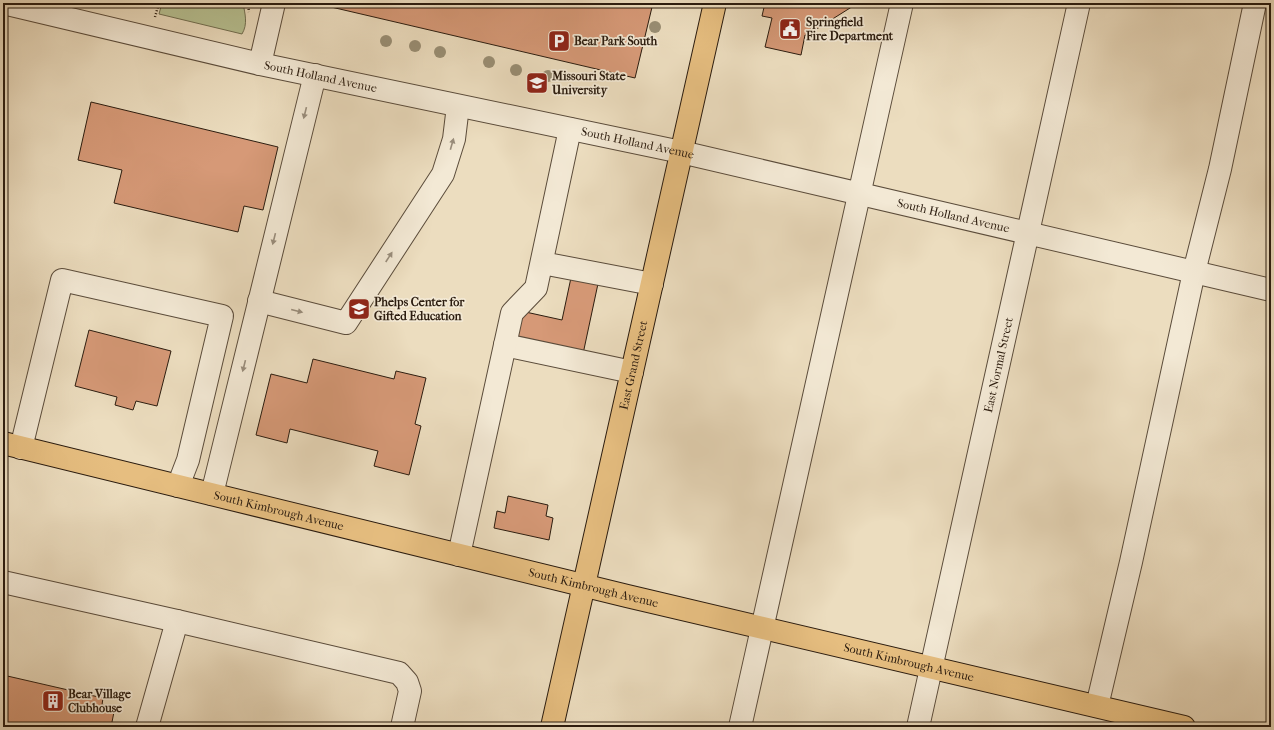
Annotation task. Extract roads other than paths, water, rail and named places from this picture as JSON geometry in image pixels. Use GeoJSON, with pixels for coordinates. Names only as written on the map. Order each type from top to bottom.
{"type":"FeatureCollection","features":[{"type":"Feature","properties":{"kind":"main road","name":"East Grand Street"},"geometry":{"type":"LineString","coordinates":[[552,727],[715,3]]}},
{"type":"Feature","properties":{"kind":"main road","name":"South Kimbrough Avenue"},"geometry":{"type":"LineString","coordinates":[[12,446],[763,628],[1184,727]]}},
{"type":"Feature","properties":{"kind":"street","name":"South Holland Avenue"},"geometry":{"type":"LineString","coordinates":[[3,3],[260,64],[682,152],[1271,290]]}},
{"type":"Feature","properties":{"kind":"street"},"geometry":{"type":"LineString","coordinates":[[260,64],[274,3]]}},
{"type":"Feature","properties":{"kind":"street"},"geometry":{"type":"LineString","coordinates":[[740,727],[902,3]]}},
{"type":"Feature","properties":{"kind":"street","name":"East Normal Street"},"geometry":{"type":"LineString","coordinates":[[918,727],[1079,3]]}},
{"type":"Feature","properties":{"kind":"street"},"geometry":{"type":"LineString","coordinates":[[1097,706],[1131,562],[1194,272],[1220,169],[1255,3]]}},
{"type":"Feature","properties":{"kind":"street"},"geometry":{"type":"LineString","coordinates":[[212,494],[315,75]]}},
{"type":"Feature","properties":{"kind":"street"},"geometry":{"type":"LineString","coordinates":[[259,301],[346,323],[443,174],[454,139],[458,106]]}},
{"type":"Feature","properties":{"kind":"street"},"geometry":{"type":"LineString","coordinates":[[459,555],[512,313],[536,288],[570,129]]}},
{"type":"Feature","properties":{"kind":"street"},"geometry":{"type":"LineString","coordinates":[[542,263],[652,284]]}},
{"type":"Feature","properties":{"kind":"street"},"geometry":{"type":"LineString","coordinates":[[12,446],[62,280],[222,316],[188,460],[178,486]]}},
{"type":"Feature","properties":{"kind":"street"},"geometry":{"type":"LineString","coordinates":[[505,345],[632,372]]}},
{"type":"Feature","properties":{"kind":"street"},"geometry":{"type":"LineString","coordinates":[[3,582],[399,673],[407,682],[410,691],[402,727]]}},
{"type":"Feature","properties":{"kind":"street"},"geometry":{"type":"LineString","coordinates":[[147,727],[176,622]]}},
{"type":"Feature","properties":{"kind":"place","name":"Springfield Fire Department"},"geometry":{"type":"Point","coordinates":[790,29]}},
{"type":"Feature","properties":{"kind":"place","name":"Bear Park South"},"geometry":{"type":"Point","coordinates":[559,41]}},
{"type":"Feature","properties":{"kind":"place","name":"Missouri State University"},"geometry":{"type":"Point","coordinates":[537,83]}},
{"type":"Feature","properties":{"kind":"place","name":"Phelps Center for Gifted Education"},"geometry":{"type":"Point","coordinates":[359,309]}},
{"type":"Feature","properties":{"kind":"place","name":"Bear Village Clubhouse"},"geometry":{"type":"Point","coordinates":[53,701]}}]}
